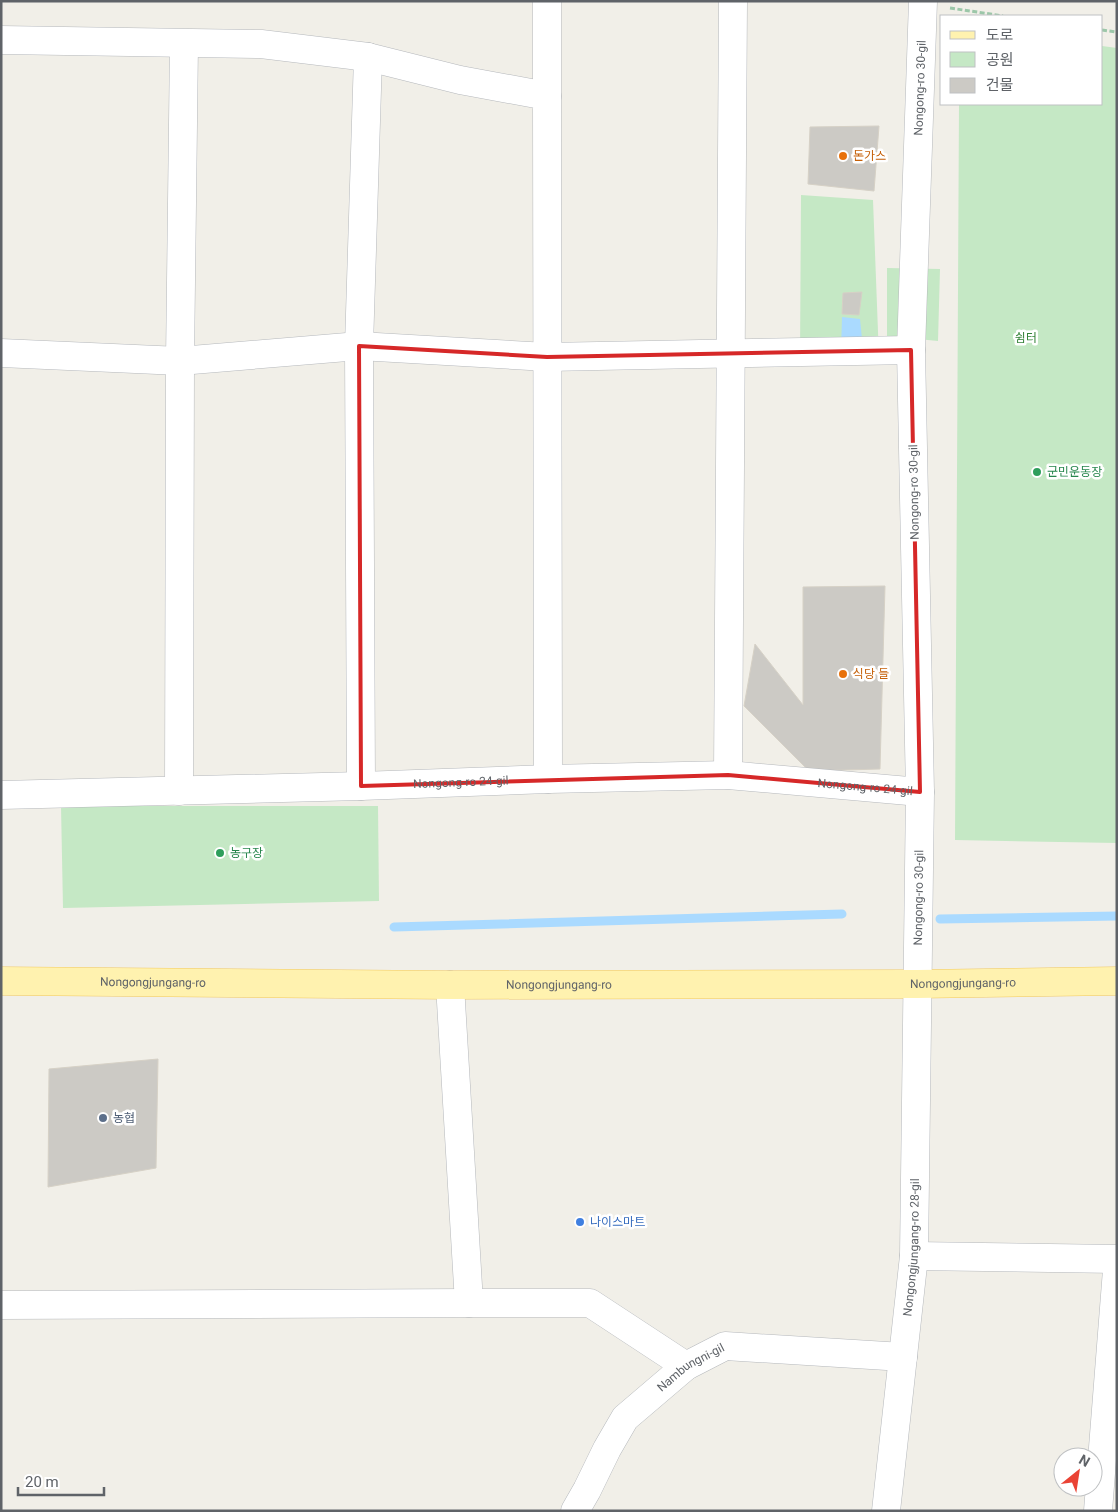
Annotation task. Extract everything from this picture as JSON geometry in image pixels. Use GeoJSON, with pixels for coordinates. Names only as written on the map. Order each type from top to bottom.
{"type":"FeatureCollection","features":[{"type":"Feature","properties":{"kind":"main road","name":"Nongongjungang-ro"},"geometry":{"type":"LineString","coordinates":[[1,981],[450,985],[917,984],[1117,981]]}},
{"type":"Feature","properties":{"kind":"street"},"geometry":{"type":"LineString","coordinates":[[548,1],[548,779]]}},
{"type":"Feature","properties":{"kind":"street"},"geometry":{"type":"LineString","coordinates":[[728,775],[733,1]]}},
{"type":"Feature","properties":{"kind":"street","name":"Nongong-ro 30-gil"},"geometry":{"type":"LineString","coordinates":[[917,984],[920,792],[911,350],[922,2]]}},
{"type":"Feature","properties":{"kind":"street"},"geometry":{"type":"LineString","coordinates":[[2,40],[261,44],[368,57],[460,80],[547,96]]}},
{"type":"Feature","properties":{"kind":"street"},"geometry":{"type":"LineString","coordinates":[[179,791],[180,361],[184,44]]}},
{"type":"Feature","properties":{"kind":"street"},"geometry":{"type":"LineString","coordinates":[[361,786],[359,346],[368,57]]}},
{"type":"Feature","properties":{"kind":"street"},"geometry":{"type":"LineString","coordinates":[[1,353],[180,361],[359,346],[547,357],[911,350]]}},
{"type":"Feature","properties":{"kind":"street","name":"Nongong-ro 24-gil"},"geometry":{"type":"LineString","coordinates":[[1,795],[728,775],[920,792]]}},
{"type":"Feature","properties":{"kind":"street","name":"Nongongjungang-ro 28-gil"},"geometry":{"type":"LineString","coordinates":[[886,1511],[914,1256],[917,984]]}},
{"type":"Feature","properties":{"kind":"street"},"geometry":{"type":"LineString","coordinates":[[450,985],[469,1303]]}},
{"type":"Feature","properties":{"kind":"street"},"geometry":{"type":"LineString","coordinates":[[914,1256],[1117,1259]]}},
{"type":"Feature","properties":{"kind":"street"},"geometry":{"type":"LineString","coordinates":[[1098,1511],[1117,1270]]}},
{"type":"Feature","properties":{"kind":"street"},"geometry":{"type":"LineString","coordinates":[[1,1305],[590,1303],[686,1366]]}},
{"type":"Feature","properties":{"kind":"street","name":"Nambungni-gil"},"geometry":{"type":"LineString","coordinates":[[583,1504],[607,1448],[625,1418],[686,1366],[725,1346],[904,1357]]}},
{"type":"Feature","properties":{"kind":"path"},"geometry":{"type":"LineString","coordinates":[[922,2],[997,15]]}},
{"type":"Feature","properties":{"kind":"path"},"geometry":{"type":"LineString","coordinates":[[1103,30],[1117,32]]}},
{"type":"Feature","properties":{"kind":"highlighted area"},"geometry":{"type":"Polygon","coordinates":[[[359,346],[547,357],[911,350],[920,792],[728,775],[361,786],[359,346]]]}},
{"type":"Feature","properties":{"kind":"green space","name":"군민운동장"},"geometry":{"type":"Polygon","coordinates":[[[1103,46],[1117,48],[1117,843],[955,840],[959,105],[1103,105],[1103,46]]]}},
{"type":"Feature","properties":{"kind":"green space"},"geometry":{"type":"Polygon","coordinates":[[[801,195],[873,200],[879,358],[800,358],[801,195]]]}},
{"type":"Feature","properties":{"kind":"green space"},"geometry":{"type":"Polygon","coordinates":[[[887,268],[940,269],[938,341],[887,336],[887,268]]]}},
{"type":"Feature","properties":{"kind":"green space","name":"농구장"},"geometry":{"type":"Polygon","coordinates":[[[61,806],[378,806],[379,901],[63,908],[61,806]]]}},
{"type":"Feature","properties":{"kind":"water"},"geometry":{"type":"Polygon","coordinates":[[[842,317],[860,319],[863,349],[841,349],[842,317]]]}},
{"type":"Feature","properties":{"kind":"building","name":"돈가스"},"geometry":{"type":"Polygon","coordinates":[[[879,126],[874,191],[808,184],[810,127],[879,126]]]}},
{"type":"Feature","properties":{"kind":"building"},"geometry":{"type":"Polygon","coordinates":[[[862,292],[859,315],[842,314],[843,293],[862,292]]]}},
{"type":"Feature","properties":{"kind":"building","name":"식당 들"},"geometry":{"type":"Polygon","coordinates":[[[885,586],[880,769],[809,771],[744,706],[755,644],[803,705],[803,587],[885,586]]]}},
{"type":"Feature","properties":{"kind":"building","name":"농협"},"geometry":{"type":"Polygon","coordinates":[[[158,1059],[156,1168],[48,1187],[49,1069],[158,1059]]]}},
{"type":"Feature","properties":{"kind":"waterway"},"geometry":{"type":"LineString","coordinates":[[394,927],[842,914]]}},
{"type":"Feature","properties":{"kind":"waterway"},"geometry":{"type":"LineString","coordinates":[[940,919],[1117,916]]}},
{"type":"Feature","properties":{"kind":"place","name":"돈가스"},"geometry":{"type":"Point","coordinates":[843,156]}},
{"type":"Feature","properties":{"kind":"place","name":"군민운동장"},"geometry":{"type":"Point","coordinates":[1037,472]}},
{"type":"Feature","properties":{"kind":"place","name":"식당 들"},"geometry":{"type":"Point","coordinates":[843,674]}},
{"type":"Feature","properties":{"kind":"place","name":"농구장"},"geometry":{"type":"Point","coordinates":[220,853]}},
{"type":"Feature","properties":{"kind":"place","name":"농협"},"geometry":{"type":"Point","coordinates":[103,1118]}},
{"type":"Feature","properties":{"kind":"place","name":"나이스마트"},"geometry":{"type":"Point","coordinates":[580,1222]}},
{"type":"Feature","properties":{"kind":"park label","name":"쉼터"},"geometry":{"type":"Point","coordinates":[1026,338]}}]}
